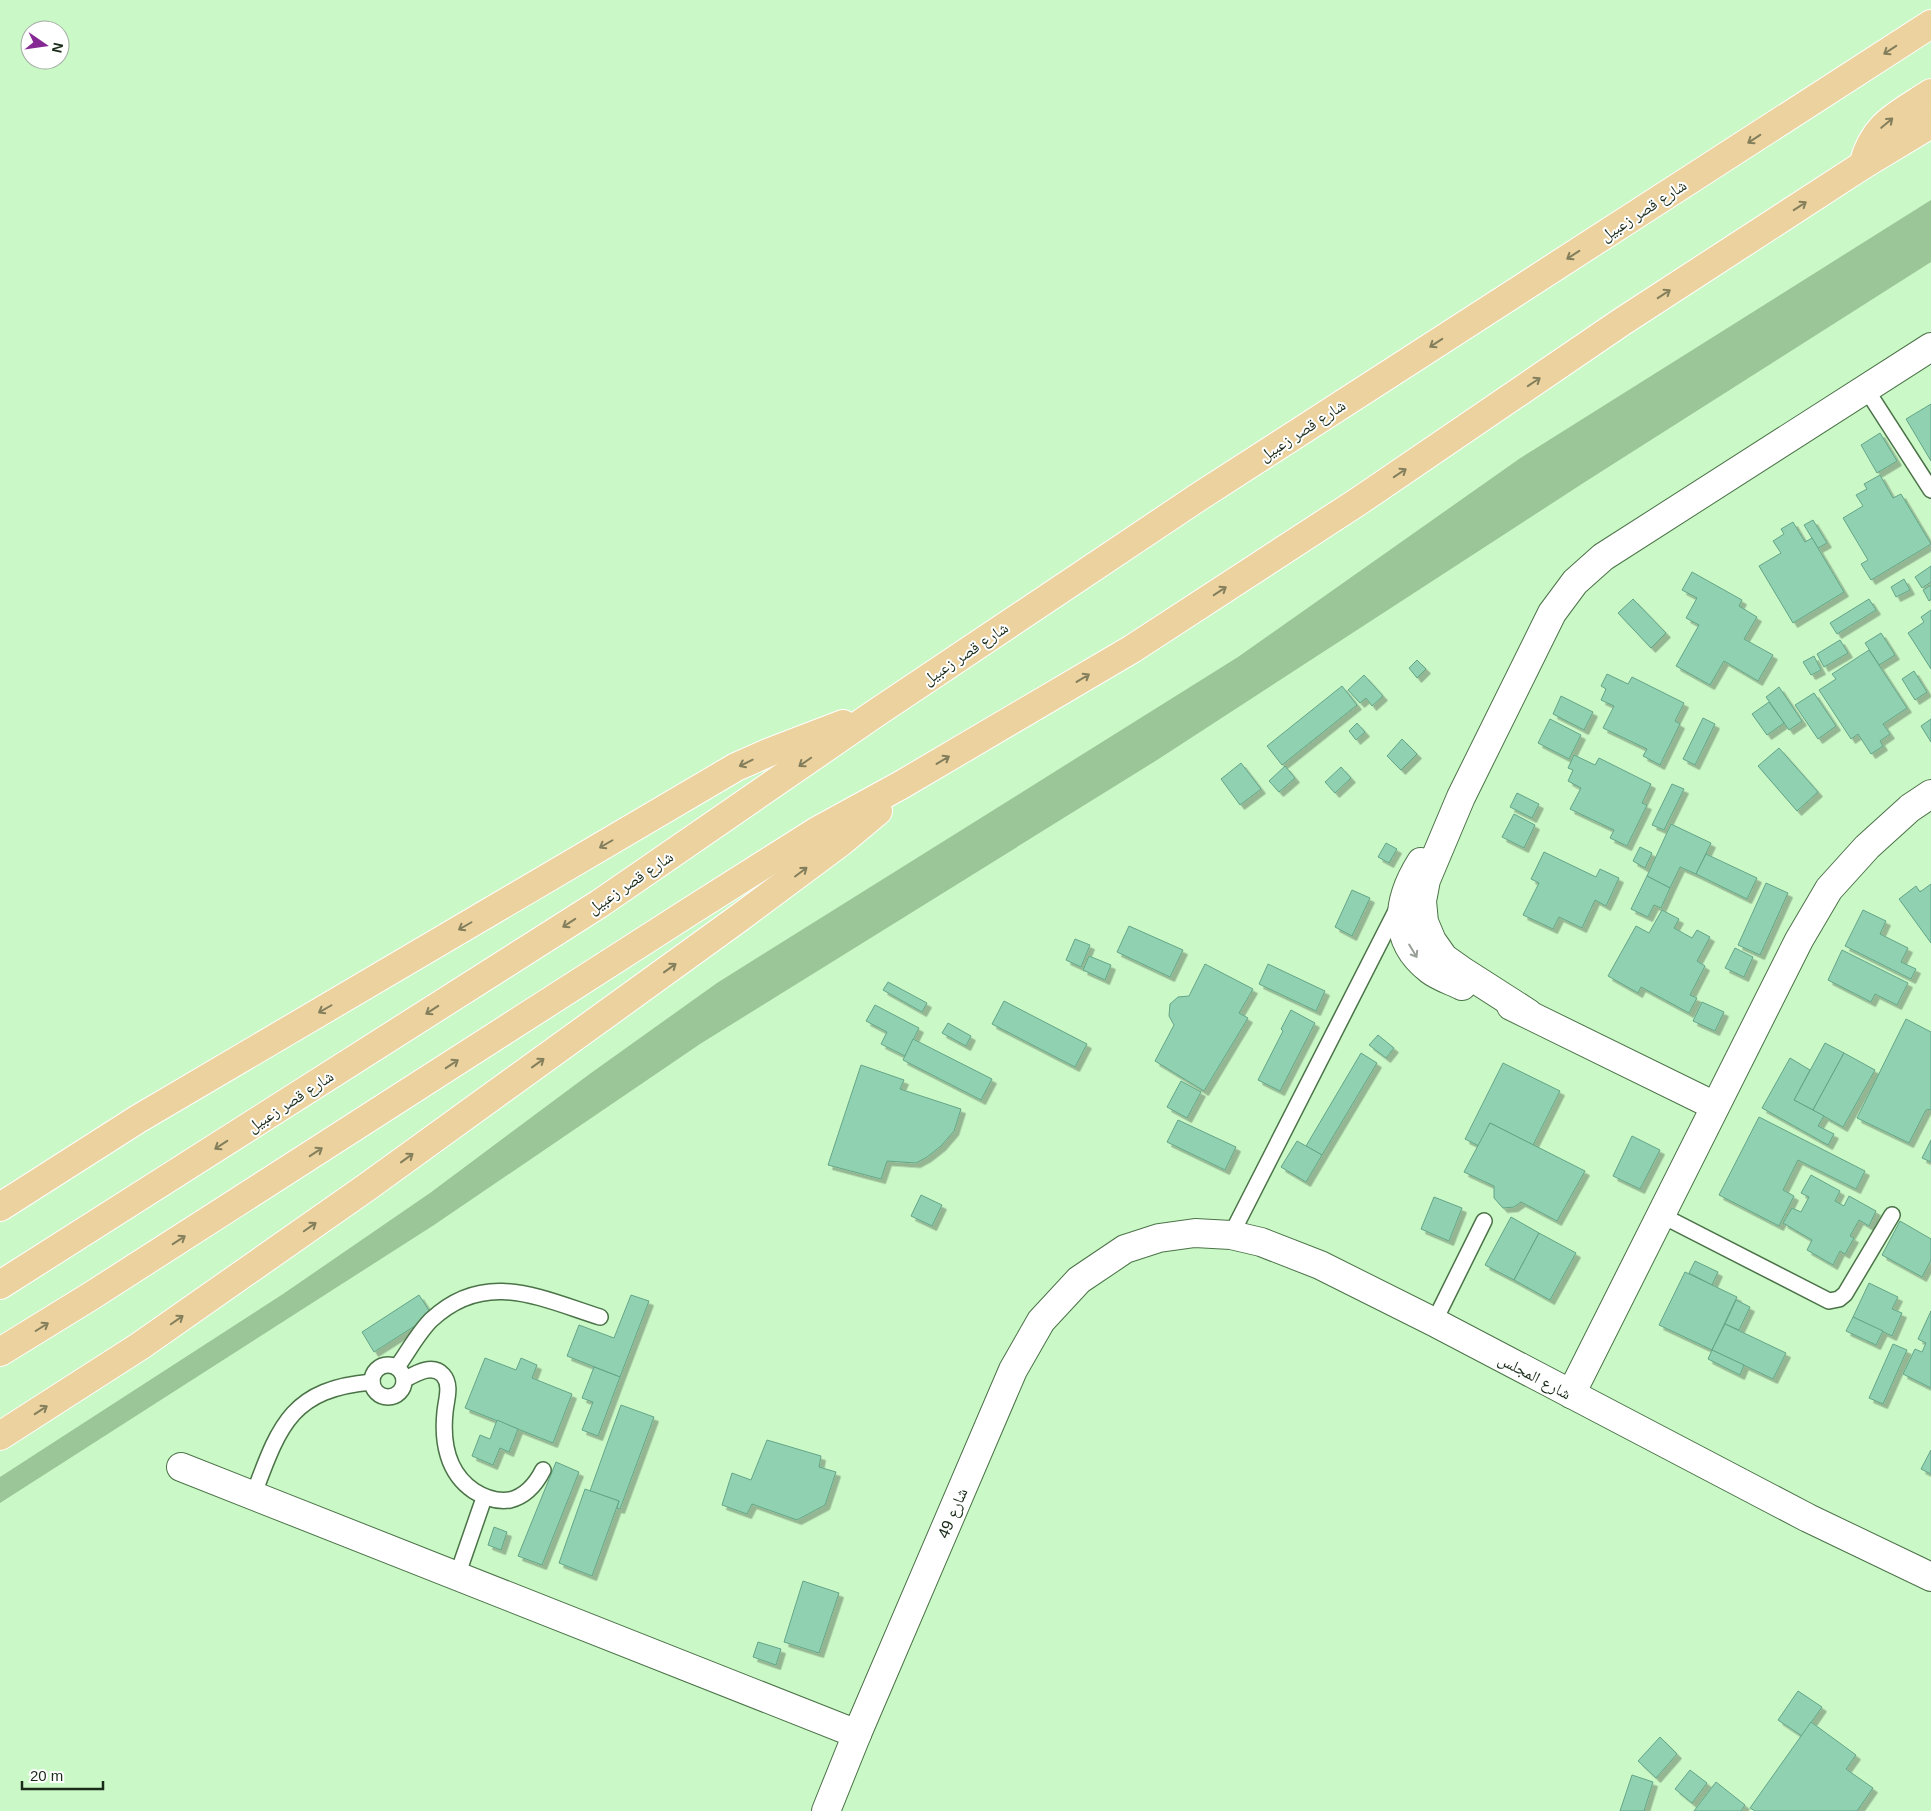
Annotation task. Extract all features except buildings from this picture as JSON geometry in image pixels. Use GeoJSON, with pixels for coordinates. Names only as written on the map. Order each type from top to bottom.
{"type":"FeatureCollection","features":[{"type":"Feature","properties":{"kind":"main road","name":"شارع قصر زعبيل"},"geometry":{"type":"LineString","coordinates":[[0,1285],[599,904],[874,715],[1197,498],[1930,24]]}},
{"type":"Feature","properties":{"kind":"main road"},"geometry":{"type":"LineString","coordinates":[[1863,165],[1871,142],[1886,123],[1931,93]]}},
{"type":"Feature","properties":{"kind":"main road"},"geometry":{"type":"LineString","coordinates":[[0,1352],[100,1291],[818,831],[901,785],[1132,648],[1359,501],[1623,321],[1863,165],[1931,124]]}},
{"type":"Feature","properties":{"kind":"main road"},"geometry":{"type":"LineString","coordinates":[[0,1207],[138,1119],[736,767],[804,738],[874,715]]}},
{"type":"Feature","properties":{"kind":"main road"},"geometry":{"type":"LineString","coordinates":[[0,1436],[140,1346],[399,1164],[841,842],[873,816],[901,785]]}},
{"type":"Feature","properties":{"kind":"street"},"geometry":{"type":"LineString","coordinates":[[1528,1013],[1444,958],[1432,941],[1424,922],[1422,900],[1426,880],[1461,797],[1552,613],[1575,582],[1603,557],[1931,347]]}},
{"type":"Feature","properties":{"kind":"street"},"geometry":{"type":"LineString","coordinates":[[1571,1394],[1799,940],[1828,889],[1867,847],[1910,808],[1931,794]]}},
{"type":"Feature","properties":{"kind":"street"},"geometry":{"type":"LineString","coordinates":[[1461,797],[1412,877],[1404,897],[1401,918],[1406,939],[1416,957],[1431,972],[1528,1013],[1715,1106]]}},
{"type":"Feature","properties":{"kind":"street","name":"شارع المجلس"},"geometry":{"type":"LineString","coordinates":[[1125,1249],[1160,1238],[1195,1233],[1231,1235],[1262,1242],[1320,1265],[1434,1322],[1808,1518],[1931,1577]]}},
{"type":"Feature","properties":{"kind":"street","name":"شارع 49"},"geometry":{"type":"LineString","coordinates":[[826,1811],[857,1734],[1013,1370],[1041,1321],[1079,1280],[1125,1249]]}},
{"type":"Feature","properties":{"kind":"street"},"geometry":{"type":"LineString","coordinates":[[181,1467],[857,1734]]}},
{"type":"Feature","properties":{"kind":"lane"},"geometry":{"type":"LineString","coordinates":[[1866,389],[1931,490]]}},
{"type":"Feature","properties":{"kind":"lane"},"geometry":{"type":"LineString","coordinates":[[1231,1235],[1404,897]]}},
{"type":"Feature","properties":{"kind":"lane"},"geometry":{"type":"LineString","coordinates":[[1661,1215],[1829,1301],[1839,1299],[1846,1294],[1892,1215]]}},
{"type":"Feature","properties":{"kind":"lane"},"geometry":{"type":"LineString","coordinates":[[1434,1322],[1484,1221]]}},
{"type":"Feature","properties":{"kind":"lane"},"geometry":{"type":"LineString","coordinates":[[543,1470],[536,1483],[525,1494],[511,1500],[496,1501],[484,1498],[458,1476],[450,1462],[445,1445],[444,1428],[448,1384],[442,1374],[432,1369],[401,1373],[390,1365],[383,1365],[373,1374],[372,1382],[374,1389],[379,1394],[385,1397],[399,1393],[403,1386],[401,1373],[430,1321],[451,1304],[476,1294],[503,1290],[529,1294],[600,1318]]}},
{"type":"Feature","properties":{"kind":"lane"},"geometry":{"type":"LineString","coordinates":[[253,1496],[276,1436],[290,1417],[307,1402],[327,1390],[349,1384],[372,1382]]}},
{"type":"Feature","properties":{"kind":"lane"},"geometry":{"type":"LineString","coordinates":[[457,1576],[484,1498]]}},
{"type":"Feature","properties":{"kind":"green space"},"geometry":{"type":"Polygon","coordinates":[[[1931,200],[1931,262],[1588,480],[1157,760],[700,1044],[434,1225],[0,1503],[0,1477],[283,1294],[430,1193],[591,1073],[717,983],[1238,657],[1519,459],[1931,200]]]}}]}
